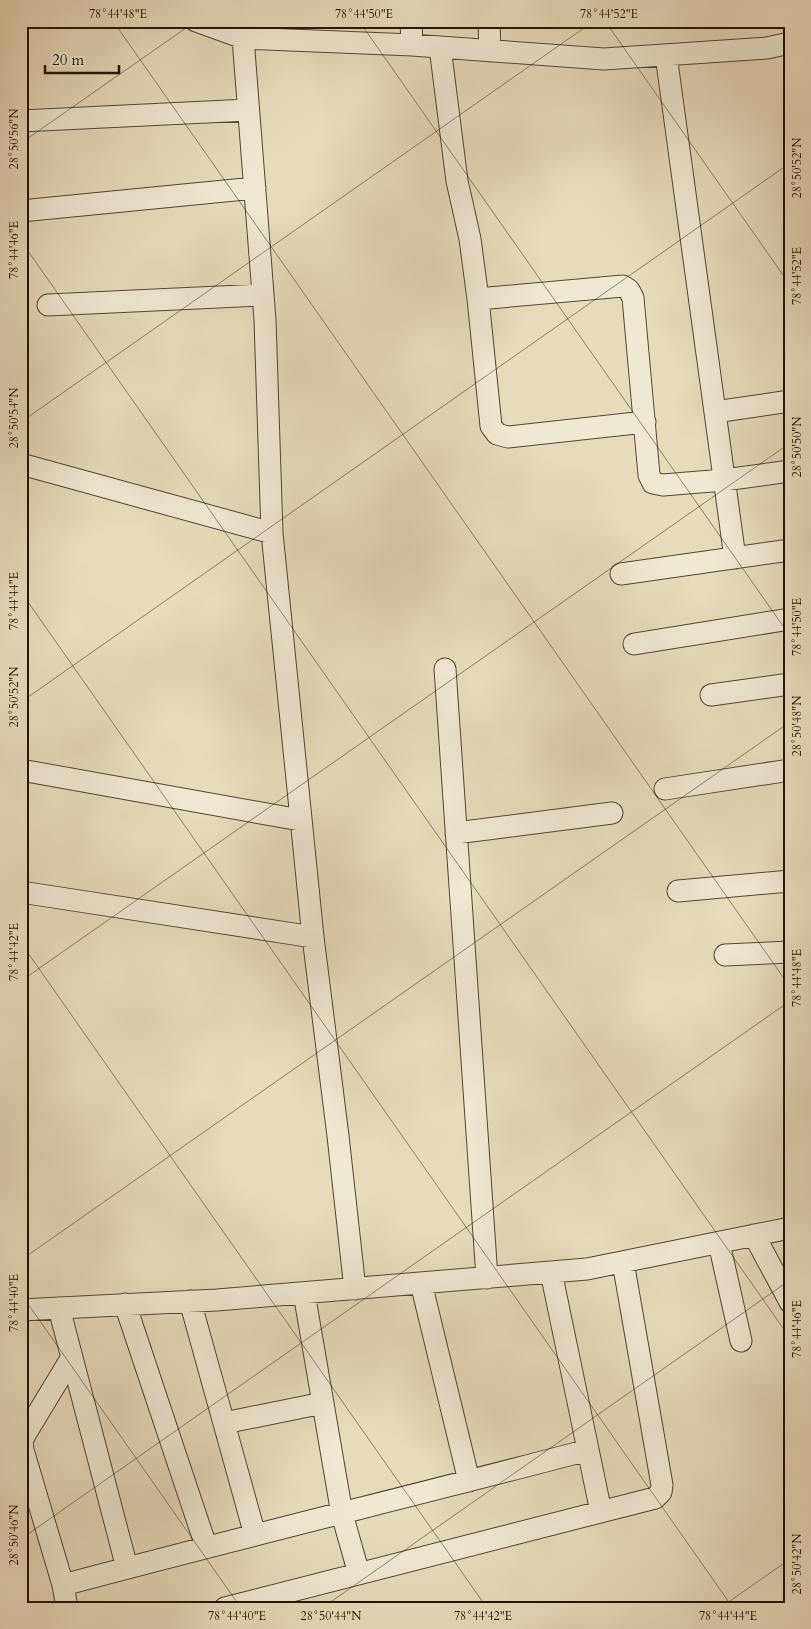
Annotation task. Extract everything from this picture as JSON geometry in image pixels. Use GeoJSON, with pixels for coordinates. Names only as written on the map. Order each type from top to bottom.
{"type":"FeatureCollection","features":[{"type":"Feature","properties":{"kind":"street"},"geometry":{"type":"LineString","coordinates":[[196,21],[243,38],[412,45],[604,59],[768,48],[790,43]]}},
{"type":"Feature","properties":{"kind":"street"},"geometry":{"type":"LineString","coordinates":[[411,21],[412,45]]}},
{"type":"Feature","properties":{"kind":"street"},"geometry":{"type":"LineString","coordinates":[[489,21],[490,50]]}},
{"type":"Feature","properties":{"kind":"street"},"geometry":{"type":"LineString","coordinates":[[243,38],[265,329],[272,533],[313,937],[356,1288]]}},
{"type":"Feature","properties":{"kind":"street"},"geometry":{"type":"LineString","coordinates":[[440,47],[457,181],[470,239],[491,426],[497,434],[508,437],[645,422]]}},
{"type":"Feature","properties":{"kind":"street"},"geometry":{"type":"LineString","coordinates":[[666,54],[735,558]]}},
{"type":"Feature","properties":{"kind":"street"},"geometry":{"type":"LineString","coordinates":[[21,121],[248,110]]}},
{"type":"Feature","properties":{"kind":"street"},"geometry":{"type":"LineString","coordinates":[[21,211],[255,188]]}},
{"type":"Feature","properties":{"kind":"street"},"geometry":{"type":"LineString","coordinates":[[478,299],[623,286],[629,290],[633,298],[649,475],[654,483],[663,485],[724,480],[790,471]]}},
{"type":"Feature","properties":{"kind":"street"},"geometry":{"type":"LineString","coordinates":[[48,305],[263,295]]}},
{"type":"Feature","properties":{"kind":"street"},"geometry":{"type":"LineString","coordinates":[[715,412],[790,401]]}},
{"type":"Feature","properties":{"kind":"street"},"geometry":{"type":"LineString","coordinates":[[21,464],[272,533]]}},
{"type":"Feature","properties":{"kind":"street"},"geometry":{"type":"LineString","coordinates":[[621,574],[790,550]]}},
{"type":"Feature","properties":{"kind":"street"},"geometry":{"type":"LineString","coordinates":[[634,644],[790,619]]}},
{"type":"Feature","properties":{"kind":"street"},"geometry":{"type":"LineString","coordinates":[[445,669],[487,1278]]}},
{"type":"Feature","properties":{"kind":"street"},"geometry":{"type":"LineString","coordinates":[[711,696],[790,684]]}},
{"type":"Feature","properties":{"kind":"street"},"geometry":{"type":"LineString","coordinates":[[21,770],[300,820]]}},
{"type":"Feature","properties":{"kind":"street"},"geometry":{"type":"LineString","coordinates":[[665,789],[790,770]]}},
{"type":"Feature","properties":{"kind":"street"},"geometry":{"type":"LineString","coordinates":[[456,833],[612,813]]}},
{"type":"Feature","properties":{"kind":"street"},"geometry":{"type":"LineString","coordinates":[[678,891],[790,880]]}},
{"type":"Feature","properties":{"kind":"street"},"geometry":{"type":"LineString","coordinates":[[21,892],[313,937]]}},
{"type":"Feature","properties":{"kind":"street"},"geometry":{"type":"LineString","coordinates":[[725,955],[790,952]]}},
{"type":"Feature","properties":{"kind":"street"},"geometry":{"type":"LineString","coordinates":[[21,1310],[304,1293],[588,1269],[790,1228]]}},
{"type":"Feature","properties":{"kind":"street"},"geometry":{"type":"LineString","coordinates":[[754,1235],[790,1302]]}},
{"type":"Feature","properties":{"kind":"street"},"geometry":{"type":"LineString","coordinates":[[719,1243],[741,1341]]}},
{"type":"Feature","properties":{"kind":"street"},"geometry":{"type":"LineString","coordinates":[[226,1608],[655,1498],[661,1492],[662,1485],[623,1262]]}},
{"type":"Feature","properties":{"kind":"street"},"geometry":{"type":"LineString","coordinates":[[551,1272],[602,1512]]}},
{"type":"Feature","properties":{"kind":"street"},"geometry":{"type":"LineString","coordinates":[[421,1283],[469,1481]]}},
{"type":"Feature","properties":{"kind":"street"},"geometry":{"type":"LineString","coordinates":[[304,1293],[342,1514],[359,1574]]}},
{"type":"Feature","properties":{"kind":"street"},"geometry":{"type":"LineString","coordinates":[[190,1301],[255,1534]]}},
{"type":"Feature","properties":{"kind":"street"},"geometry":{"type":"LineString","coordinates":[[125,1304],[206,1546]]}},
{"type":"Feature","properties":{"kind":"street"},"geometry":{"type":"LineString","coordinates":[[59,1308],[127,1568]]}},
{"type":"Feature","properties":{"kind":"street"},"geometry":{"type":"LineString","coordinates":[[67,1608],[63,1584],[23,1450],[22,1441],[72,1357]]}},
{"type":"Feature","properties":{"kind":"street"},"geometry":{"type":"LineString","coordinates":[[224,1423],[323,1403]]}},
{"type":"Feature","properties":{"kind":"street"},"geometry":{"type":"LineString","coordinates":[[63,1584],[588,1450]]}}]}
